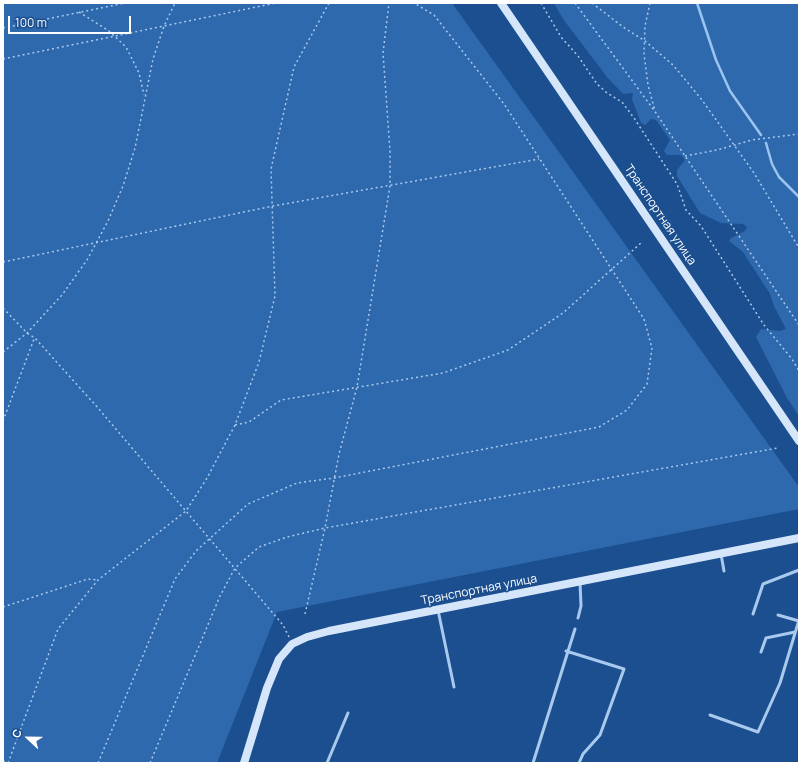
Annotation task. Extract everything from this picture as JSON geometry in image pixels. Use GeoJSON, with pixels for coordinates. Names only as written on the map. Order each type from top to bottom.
{"type":"FeatureCollection","features":[{"type":"Feature","properties":{"kind":"street","name":"Транспортная улица"},"geometry":{"type":"LineString","coordinates":[[501,3],[799,441]]}},
{"type":"Feature","properties":{"kind":"street","name":"Транспортная улица"},"geometry":{"type":"LineString","coordinates":[[244,763],[273,672],[279,659],[292,644],[307,637],[329,631],[799,538]]}},
{"type":"Feature","properties":{"kind":"lane"},"geometry":{"type":"LineString","coordinates":[[721,554],[724,571]]}},
{"type":"Feature","properties":{"kind":"lane"},"geometry":{"type":"LineString","coordinates":[[753,614],[763,584],[799,570]]}},
{"type":"Feature","properties":{"kind":"lane"},"geometry":{"type":"LineString","coordinates":[[578,618],[581,606],[580,582]]}},
{"type":"Feature","properties":{"kind":"lane"},"geometry":{"type":"LineString","coordinates":[[438,610],[454,688]]}},
{"type":"Feature","properties":{"kind":"lane"},"geometry":{"type":"LineString","coordinates":[[710,715],[758,732],[780,683],[799,620],[778,615]]}},
{"type":"Feature","properties":{"kind":"lane"},"geometry":{"type":"LineString","coordinates":[[534,763],[566,651],[575,629]]}},
{"type":"Feature","properties":{"kind":"lane"},"geometry":{"type":"LineString","coordinates":[[761,652],[766,638],[795,632]]}},
{"type":"Feature","properties":{"kind":"lane"},"geometry":{"type":"LineString","coordinates":[[566,651],[624,669],[600,735],[583,754],[579,763]]}},
{"type":"Feature","properties":{"kind":"lane"},"geometry":{"type":"LineString","coordinates":[[327,763],[348,713]]}},
{"type":"Feature","properties":{"kind":"path"},"geometry":{"type":"LineString","coordinates":[[3,28],[125,3]]}},
{"type":"Feature","properties":{"kind":"path"},"geometry":{"type":"LineString","coordinates":[[3,352],[27,333],[62,295],[97,242],[114,207],[127,172],[139,131],[144,97],[153,59],[164,26],[176,3]]}},
{"type":"Feature","properties":{"kind":"path"},"geometry":{"type":"LineString","coordinates":[[3,60],[276,3]]}},
{"type":"Feature","properties":{"kind":"path"},"geometry":{"type":"LineString","coordinates":[[3,761],[8,763],[58,629],[98,580],[186,511],[207,478],[235,425],[259,362],[275,296],[271,169],[294,67],[329,3]]}},
{"type":"Feature","properties":{"kind":"path"},"geometry":{"type":"LineString","coordinates":[[305,614],[339,454],[357,387],[390,186],[390,151],[383,53],[389,3]]}},
{"type":"Feature","properties":{"kind":"path"},"geometry":{"type":"LineString","coordinates":[[98,763],[176,579],[196,551],[248,504],[296,483],[334,478],[599,427],[627,410],[647,384],[652,348],[644,320],[504,104],[434,15],[414,3]]}},
{"type":"Feature","properties":{"kind":"path"},"geometry":{"type":"LineString","coordinates":[[541,3],[561,37],[578,56],[597,84],[607,93],[622,102],[634,118],[677,184],[686,210],[701,226],[764,325],[792,358],[799,371]]}},
{"type":"Feature","properties":{"kind":"path"},"geometry":{"type":"LineString","coordinates":[[574,3],[656,113],[799,325]]}},
{"type":"Feature","properties":{"kind":"path"},"geometry":{"type":"LineString","coordinates":[[592,3],[623,27],[643,39],[673,65],[702,100],[754,173],[799,248]]}},
{"type":"Feature","properties":{"kind":"path"},"geometry":{"type":"LineString","coordinates":[[650,3],[643,39],[645,69],[656,113]]}},
{"type":"Feature","properties":{"kind":"path"},"geometry":{"type":"LineString","coordinates":[[79,12],[115,36],[126,48],[135,63],[142,83],[144,97]]}},
{"type":"Feature","properties":{"kind":"path"},"geometry":{"type":"LineString","coordinates":[[685,156],[752,140],[799,134]]}},
{"type":"Feature","properties":{"kind":"path"},"geometry":{"type":"LineString","coordinates":[[3,262],[273,206],[540,159]]}},
{"type":"Feature","properties":{"kind":"path"},"geometry":{"type":"LineString","coordinates":[[235,425],[249,422],[281,400],[444,373],[508,350],[563,313],[641,243]]}},
{"type":"Feature","properties":{"kind":"path"},"geometry":{"type":"LineString","coordinates":[[3,308],[27,333],[35,338],[98,408],[283,625],[292,644]]}},
{"type":"Feature","properties":{"kind":"path"},"geometry":{"type":"LineString","coordinates":[[3,421],[35,338]]}},
{"type":"Feature","properties":{"kind":"path"},"geometry":{"type":"LineString","coordinates":[[150,763],[220,596],[235,568],[259,547],[287,537],[324,528],[778,448]]}},
{"type":"Feature","properties":{"kind":"path"},"geometry":{"type":"LineString","coordinates":[[3,607],[88,579],[98,580]]}},
{"type":"Feature","properties":{"kind":"shaded area"},"geometry":{"type":"Polygon","coordinates":[[[3,3],[452,3],[799,487],[799,509],[277,612],[217,763],[3,763],[3,3]]]}},
{"type":"Feature","properties":{"kind":"shaded area"},"geometry":{"type":"Polygon","coordinates":[[[554,3],[799,3],[799,416],[787,398],[756,337],[761,329],[780,331],[786,329],[774,306],[770,294],[743,252],[729,241],[731,238],[745,231],[747,227],[743,224],[721,223],[700,213],[677,176],[677,170],[685,160],[681,155],[667,155],[664,151],[670,140],[656,120],[651,119],[645,125],[641,123],[632,99],[633,93],[623,94],[607,77],[563,19],[554,3]]]}},
{"type":"Feature","properties":{"kind":"waterway"},"geometry":{"type":"LineString","coordinates":[[697,3],[716,60],[730,91],[761,135]]}},
{"type":"Feature","properties":{"kind":"waterway"},"geometry":{"type":"LineString","coordinates":[[766,143],[772,164],[779,177],[799,197]]}}]}
